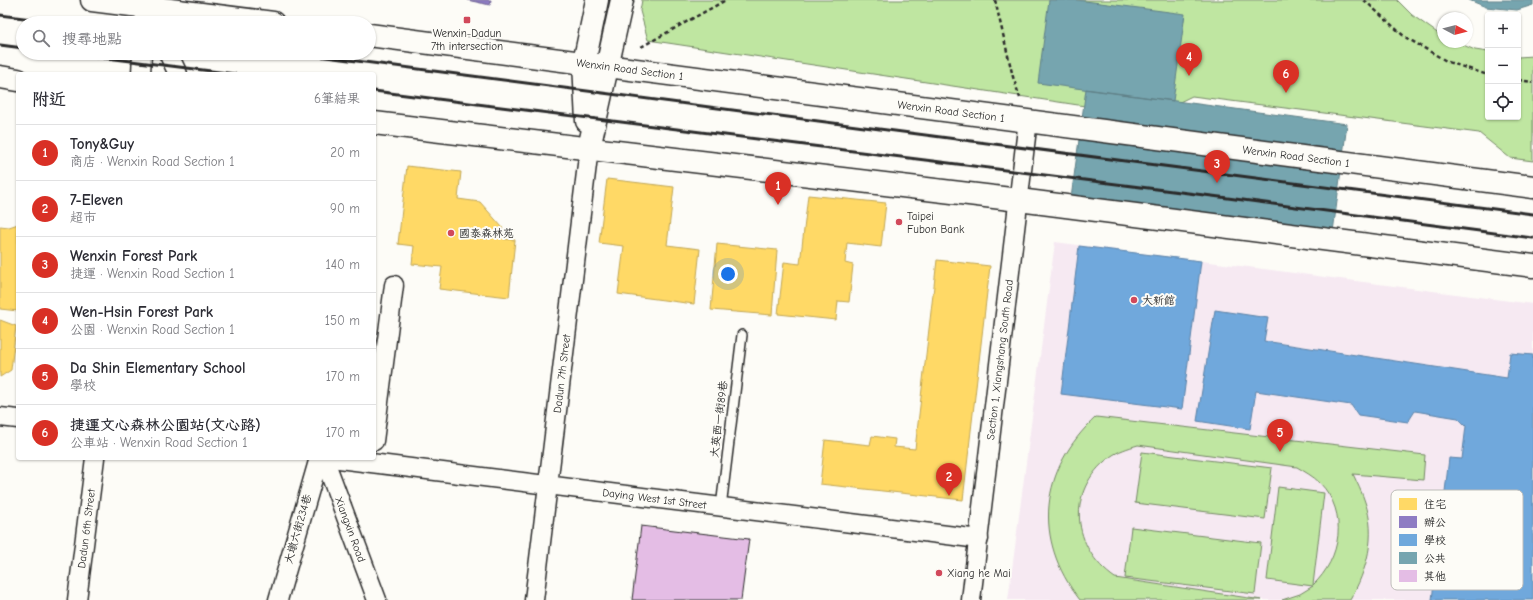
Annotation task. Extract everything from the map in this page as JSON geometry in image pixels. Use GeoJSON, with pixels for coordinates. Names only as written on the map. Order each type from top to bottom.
{"type":"FeatureCollection","features":[{"type":"Feature","properties":{"kind":"main road"},"geometry":{"type":"LineString","coordinates":[[92,0],[147,13],[184,16]]}},
{"type":"Feature","properties":{"kind":"main road","name":"Dadun 7th Street"},"geometry":{"type":"LineString","coordinates":[[589,148],[584,63],[598,0]]}},
{"type":"Feature","properties":{"kind":"main road","name":"Dadun 7th Street"},"geometry":{"type":"LineString","coordinates":[[589,148],[622,0]]}},
{"type":"Feature","properties":{"kind":"main road","name":"Wenxin Road Section 1"},"geometry":{"type":"LineString","coordinates":[[376,37],[1028,120],[1533,187]]}},
{"type":"Feature","properties":{"kind":"main road"},"geometry":{"type":"LineString","coordinates":[[0,77],[16,80]]}},
{"type":"Feature","properties":{"kind":"main road"},"geometry":{"type":"LineString","coordinates":[[376,123],[1019,200],[1533,266]]}},
{"type":"Feature","properties":{"kind":"street"},"geometry":{"type":"LineString","coordinates":[[141,72],[142,60]]}},
{"type":"Feature","properties":{"kind":"street"},"geometry":{"type":"LineString","coordinates":[[171,60],[177,72]]}},
{"type":"Feature","properties":{"kind":"street","name":"Section 1, Xiangshang South Road"},"geometry":{"type":"LineString","coordinates":[[971,600],[1028,120]]}},
{"type":"Feature","properties":{"kind":"street","name":"Dadun 7th Street"},"geometry":{"type":"LineString","coordinates":[[534,600],[589,148]]}},
{"type":"Feature","properties":{"kind":"street"},"geometry":{"type":"LineString","coordinates":[[376,425],[394,285]]}},
{"type":"Feature","properties":{"kind":"street"},"geometry":{"type":"LineString","coordinates":[[0,417],[16,419]]}},
{"type":"Feature","properties":{"kind":"street","name":"Dadun 6th Street"},"geometry":{"type":"LineString","coordinates":[[77,600],[95,460]]}},
{"type":"Feature","properties":{"kind":"street","name":"大墩六街234巷"},"geometry":{"type":"LineString","coordinates":[[278,600],[318,460]]}},
{"type":"Feature","properties":{"kind":"street","name":"Xiangxin Road"},"geometry":{"type":"LineString","coordinates":[[325,460],[377,600]]}},
{"type":"Feature","properties":{"kind":"street","name":"Daying West 1st Street"},"geometry":{"type":"LineString","coordinates":[[372,460],[548,485],[979,539]]}},
{"type":"Feature","properties":{"kind":"lane","name":"大英西一街89巷"},"geometry":{"type":"LineString","coordinates":[[720,507],[742,335]]}},
{"type":"Feature","properties":{"kind":"path"},"geometry":{"type":"LineString","coordinates":[[607,66],[726,0]]}},
{"type":"Feature","properties":{"kind":"path"},"geometry":{"type":"LineString","coordinates":[[994,0],[1013,77],[1028,120]]}},
{"type":"Feature","properties":{"kind":"path"},"geometry":{"type":"LineString","coordinates":[[1364,0],[1405,37],[1448,62],[1485,74]]}},
{"type":"Feature","properties":{"kind":"path"},"geometry":{"type":"LineString","coordinates":[[1521,80],[1533,82]]}},
{"type":"Feature","properties":{"kind":"shaded area"},"geometry":{"type":"Polygon","coordinates":[[[1055,242],[1533,304],[1533,600],[1008,600],[1055,242]]]}},
{"type":"Feature","properties":{"kind":"green space"},"geometry":{"type":"Polygon","coordinates":[[[642,0],[1397,0],[1412,15],[1437,33],[1437,48],[1470,48],[1485,52],[1485,120],[1521,120],[1521,57],[1533,56],[1533,161],[1510,158],[1479,133],[1192,96],[1151,116],[648,40],[640,11],[642,0]]]}},
{"type":"Feature","properties":{"kind":"green space"},"geometry":{"type":"Polygon","coordinates":[[[1096,417],[1425,455],[1423,480],[1353,474],[1365,502],[1370,527],[1370,540],[1361,577],[1350,600],[1282,600],[1300,594],[1313,586],[1267,580],[1278,487],[1324,493],[1313,585],[1323,574],[1330,562],[1338,536],[1338,522],[1335,508],[1329,495],[1320,483],[1297,467],[1138,445],[1116,453],[1110,457],[1096,471],[1086,486],[1080,502],[1080,519],[1083,535],[1090,551],[1101,566],[1115,578],[1262,600],[1080,600],[1065,577],[1054,553],[1049,529],[1049,505],[1054,482],[1063,459],[1077,437],[1096,417]]]}},
{"type":"Feature","properties":{"kind":"green space"},"geometry":{"type":"Polygon","coordinates":[[[1142,452],[1272,468],[1265,519],[1135,503],[1142,452]]]}},
{"type":"Feature","properties":{"kind":"green space"},"geometry":{"type":"Polygon","coordinates":[[[1131,527],[1261,543],[1255,594],[1125,578],[1131,527]]]}},
{"type":"Feature","properties":{"kind":"building: 住宅","name":"國泰森林苑"},"geometry":{"type":"Polygon","coordinates":[[[407,166],[461,172],[458,199],[480,202],[502,227],[504,239],[515,240],[509,297],[439,289],[442,267],[412,264],[414,246],[398,244],[407,166]]]}},
{"type":"Feature","properties":{"kind":"building: 住宅"},"geometry":{"type":"Polygon","coordinates":[[[607,179],[674,187],[667,245],[700,249],[694,304],[618,294],[624,246],[599,243],[607,179]]]}},
{"type":"Feature","properties":{"kind":"building: 住宅"},"geometry":{"type":"Polygon","coordinates":[[[808,195],[886,203],[881,247],[847,243],[845,263],[853,265],[849,302],[838,301],[836,320],[778,314],[784,262],[800,264],[808,195]]]}},
{"type":"Feature","properties":{"kind":"building: 住宅"},"geometry":{"type":"Polygon","coordinates":[[[16,225],[16,311],[0,309],[0,226],[9,227],[16,225]]]}},
{"type":"Feature","properties":{"kind":"building: 住宅"},"geometry":{"type":"Polygon","coordinates":[[[717,244],[777,250],[772,315],[711,310],[717,244]]]}},
{"type":"Feature","properties":{"kind":"building: 住宅"},"geometry":{"type":"Polygon","coordinates":[[[937,260],[990,266],[963,500],[820,484],[825,440],[870,445],[872,436],[895,439],[894,447],[915,449],[937,260]]]}},
{"type":"Feature","properties":{"kind":"building: 住宅"},"geometry":{"type":"Polygon","coordinates":[[[0,320],[16,326],[11,370],[0,377],[0,320]]]}},
{"type":"Feature","properties":{"kind":"building: 辦公"},"geometry":{"type":"Polygon","coordinates":[[[467,0],[491,0],[490,5],[467,0]]]}},
{"type":"Feature","properties":{"kind":"building: 學校","name":"大新館"},"geometry":{"type":"Polygon","coordinates":[[[1079,246],[1201,261],[1182,409],[1061,394],[1079,246]]]}},
{"type":"Feature","properties":{"kind":"building: 學校"},"geometry":{"type":"Polygon","coordinates":[[[1215,310],[1268,318],[1264,341],[1507,378],[1510,353],[1533,355],[1533,600],[1432,600],[1433,590],[1523,590],[1523,490],[1445,490],[1449,458],[1462,459],[1466,426],[1458,418],[1415,411],[1408,422],[1358,415],[1351,405],[1256,391],[1250,429],[1197,421],[1215,310]]]}},
{"type":"Feature","properties":{"kind":"building: 公共"},"geometry":{"type":"Polygon","coordinates":[[[1049,0],[1077,0],[1185,14],[1173,101],[1038,83],[1049,0]]]}},
{"type":"Feature","properties":{"kind":"building: 公共"},"geometry":{"type":"Polygon","coordinates":[[[1469,0],[1533,0],[1533,5],[1517,10],[1486,7],[1469,0]]]}},
{"type":"Feature","properties":{"kind":"building: 公共"},"geometry":{"type":"Polygon","coordinates":[[[1086,89],[1347,124],[1333,232],[1071,198],[1086,89]]]}},
{"type":"Feature","properties":{"kind":"building: 其他"},"geometry":{"type":"Polygon","coordinates":[[[641,526],[749,539],[741,600],[632,600],[641,526]]]}},
{"type":"Feature","properties":{"kind":"railway"},"geometry":{"type":"LineString","coordinates":[[0,15],[16,17]]}},
{"type":"Feature","properties":{"kind":"railway"},"geometry":{"type":"LineString","coordinates":[[0,45],[16,47]]}},
{"type":"Feature","properties":{"kind":"railway"},"geometry":{"type":"LineString","coordinates":[[123,60],[219,72]]}},
{"type":"Feature","properties":{"kind":"railway"},"geometry":{"type":"LineString","coordinates":[[349,60],[1533,214]]}},
{"type":"Feature","properties":{"kind":"railway"},"geometry":{"type":"LineString","coordinates":[[376,91],[1220,197],[1533,238]]}},
{"type":"Feature","properties":{"kind":"place","name":"Wenxin-Dadun 7th intersection"},"geometry":{"type":"Point","coordinates":[467,20]}},
{"type":"Feature","properties":{"kind":"place","name":"Wen-Hsin Forest Park"},"geometry":{"type":"Point","coordinates":[1189,76]}},
{"type":"Feature","properties":{"kind":"place","name":"捷運文心森林公園站(文心路)"},"geometry":{"type":"Point","coordinates":[1286,93]}},
{"type":"Feature","properties":{"kind":"place","name":"Wenxin Forest Park"},"geometry":{"type":"Point","coordinates":[1217,183]}},
{"type":"Feature","properties":{"kind":"place","name":"Tony&Guy"},"geometry":{"type":"Point","coordinates":[778,205]}},
{"type":"Feature","properties":{"kind":"place","name":"Taipei Fubon Bank"},"geometry":{"type":"Point","coordinates":[899,222]}},
{"type":"Feature","properties":{"kind":"place","name":"國泰森林苑"},"geometry":{"type":"Point","coordinates":[451,233]}},
{"type":"Feature","properties":{"kind":"place","name":"大新館"},"geometry":{"type":"Point","coordinates":[1134,300]}},
{"type":"Feature","properties":{"kind":"place","name":"Da Shin Elementary School"},"geometry":{"type":"Point","coordinates":[1280,452]}},
{"type":"Feature","properties":{"kind":"place","name":"7-Eleven"},"geometry":{"type":"Point","coordinates":[949,496]}},
{"type":"Feature","properties":{"kind":"place","name":"Xiang he Mai"},"geometry":{"type":"Point","coordinates":[939,573]}}]}
